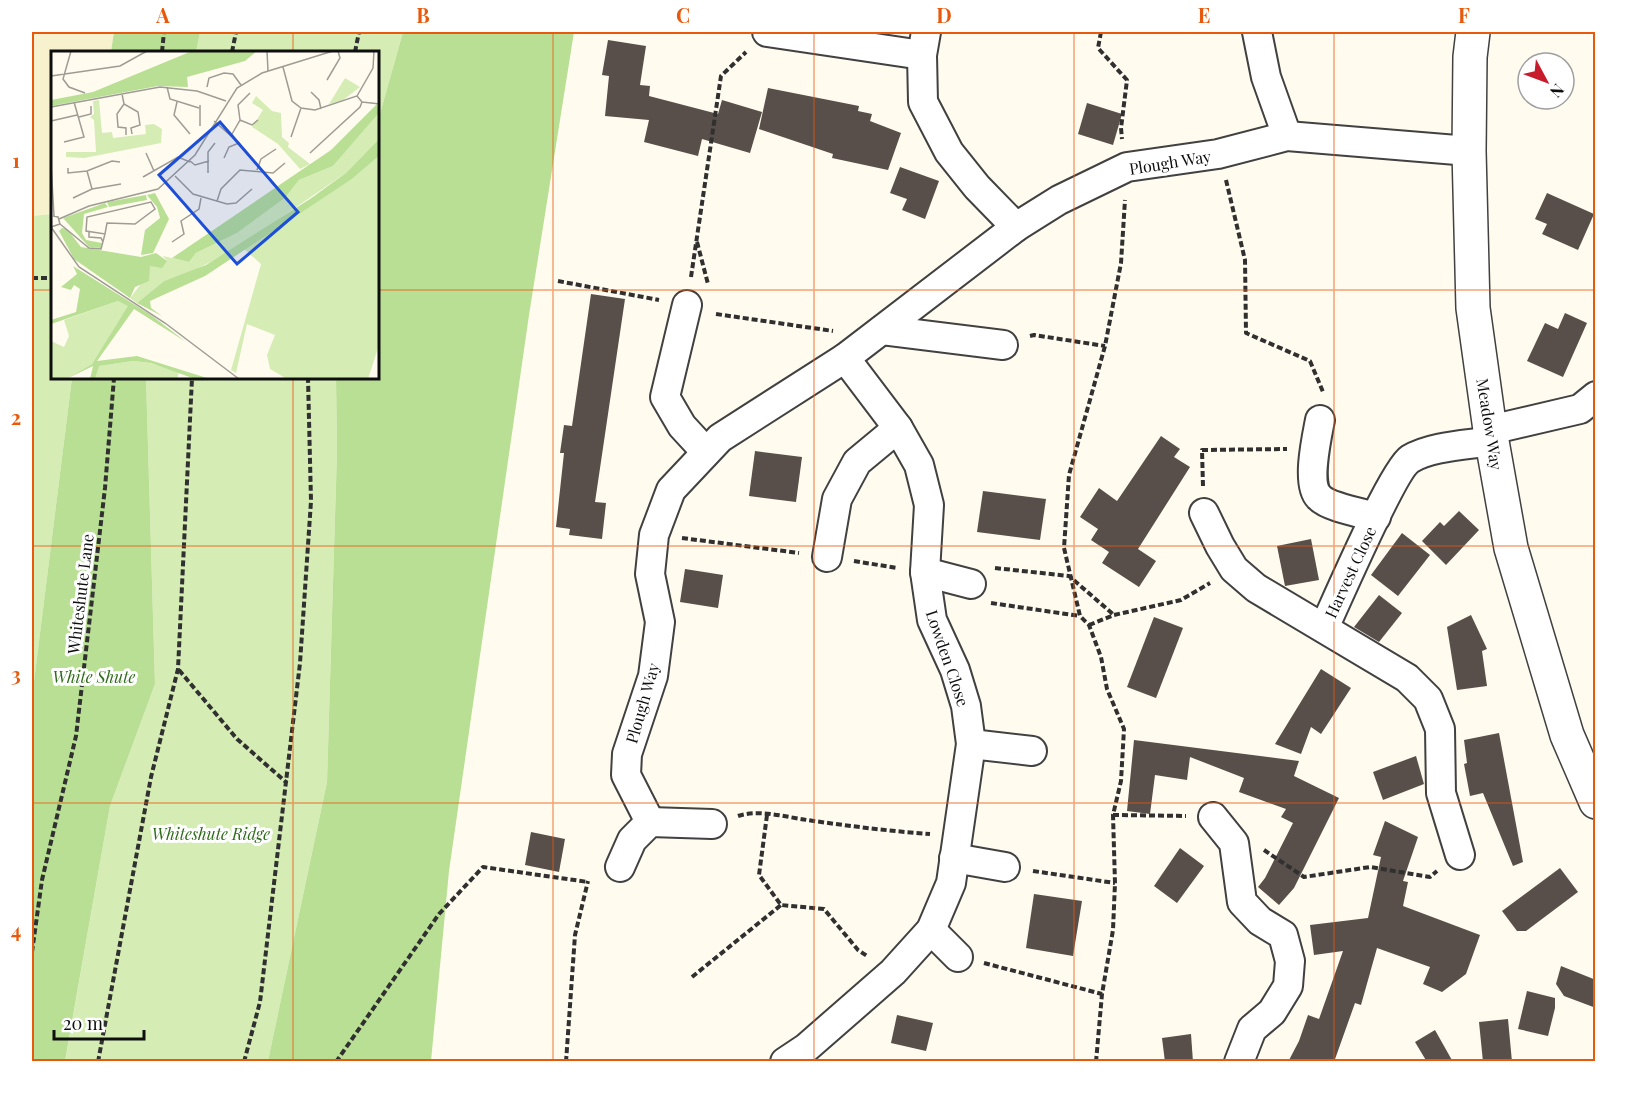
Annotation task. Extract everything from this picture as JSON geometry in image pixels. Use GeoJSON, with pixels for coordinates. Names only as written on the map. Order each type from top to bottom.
{"type":"FeatureCollection","features":[{"type":"Feature","properties":{"kind":"street"},"geometry":{"type":"LineString","coordinates":[[1257,32],[1266,77],[1287,136]]}},
{"type":"Feature","properties":{"kind":"street","name":"Meadow Way"},"geometry":{"type":"LineString","coordinates":[[1473,32],[1470,57],[1469,151],[1473,308],[1491,435],[1510,548],[1567,735],[1596,802]]}},
{"type":"Feature","properties":{"kind":"street"},"geometry":{"type":"LineString","coordinates":[[758,37],[924,43],[922,102],[949,152],[977,187],[1016,227]]}},
{"type":"Feature","properties":{"kind":"street","name":"Plough Way"},"geometry":{"type":"LineString","coordinates":[[650,822],[626,775],[627,754],[652,676],[660,622],[650,574],[654,535],[671,490],[720,438],[845,358],[1016,227],[1059,200],[1126,167],[1218,154],[1287,136],[1469,151]]}},
{"type":"Feature","properties":{"kind":"street"},"geometry":{"type":"LineString","coordinates":[[703,300],[665,397],[682,426],[706,452]]}},
{"type":"Feature","properties":{"kind":"street"},"geometry":{"type":"LineString","coordinates":[[882,330],[1003,345]]}},
{"type":"Feature","properties":{"kind":"street","name":"Lowden Close"},"geometry":{"type":"LineString","coordinates":[[803,1057],[893,972],[931,930],[951,883],[970,744],[966,706],[956,670],[932,620],[925,572],[930,505],[919,465],[898,428],[845,358]]}},
{"type":"Feature","properties":{"kind":"street","name":"Harvest Close"},"geometry":{"type":"LineString","coordinates":[[1324,628],[1376,517],[1408,460],[1425,452],[1580,409],[1596,396]]}},
{"type":"Feature","properties":{"kind":"street","name":"Harvest Close"},"geometry":{"type":"LineString","coordinates":[[1320,420],[1314,449],[1314,487],[1318,497],[1376,517]]}},
{"type":"Feature","properties":{"kind":"street"},"geometry":{"type":"LineString","coordinates":[[827,557],[837,499],[857,462],[898,428]]}},
{"type":"Feature","properties":{"kind":"street","name":"Harvest Close"},"geometry":{"type":"LineString","coordinates":[[1204,513],[1234,569],[1256,588],[1407,678],[1428,699],[1440,729],[1441,793],[1460,855]]}},
{"type":"Feature","properties":{"kind":"street"},"geometry":{"type":"LineString","coordinates":[[925,572],[971,583]]}},
{"type":"Feature","properties":{"kind":"street"},"geometry":{"type":"LineString","coordinates":[[970,744],[1032,751]]}},
{"type":"Feature","properties":{"kind":"street"},"geometry":{"type":"LineString","coordinates":[[1213,817],[1234,843],[1242,902],[1260,921],[1283,935],[1290,961],[1288,986],[1272,1012],[1252,1029],[1239,1062]]}},
{"type":"Feature","properties":{"kind":"street"},"geometry":{"type":"LineString","coordinates":[[620,867],[632,840],[650,822],[712,824]]}},
{"type":"Feature","properties":{"kind":"street"},"geometry":{"type":"LineString","coordinates":[[956,847],[1005,867]]}},
{"type":"Feature","properties":{"kind":"street"},"geometry":{"type":"LineString","coordinates":[[931,930],[958,957]]}},
{"type":"Feature","properties":{"kind":"path"},"geometry":{"type":"LineString","coordinates":[[162,51],[164,32]]}},
{"type":"Feature","properties":{"kind":"path"},"geometry":{"type":"LineString","coordinates":[[232,51],[236,32]]}},
{"type":"Feature","properties":{"kind":"path"},"geometry":{"type":"LineString","coordinates":[[355,51],[359,32]]}},
{"type":"Feature","properties":{"kind":"path"},"geometry":{"type":"LineString","coordinates":[[1080,616],[1064,548],[1069,475],[1105,346],[1121,262],[1126,167],[1121,128],[1127,80],[1098,48],[1101,32]]}},
{"type":"Feature","properties":{"kind":"path"},"geometry":{"type":"LineString","coordinates":[[715,314],[703,300],[696,238],[721,76],[758,37]]}},
{"type":"Feature","properties":{"kind":"path"},"geometry":{"type":"LineString","coordinates":[[1218,154],[1245,260],[1245,333],[1310,361],[1324,396],[1320,420]]}},
{"type":"Feature","properties":{"kind":"path"},"geometry":{"type":"LineString","coordinates":[[696,238],[703,300]]}},
{"type":"Feature","properties":{"kind":"path"},"geometry":{"type":"LineString","coordinates":[[32,278],[51,278]]}},
{"type":"Feature","properties":{"kind":"path"},"geometry":{"type":"LineString","coordinates":[[1003,345],[1034,335],[1105,346]]}},
{"type":"Feature","properties":{"kind":"path","name":"Whiteshute Lane"},"geometry":{"type":"LineString","coordinates":[[32,952],[42,880],[76,736],[105,489],[114,380]]}},
{"type":"Feature","properties":{"kind":"path"},"geometry":{"type":"LineString","coordinates":[[98,1062],[151,777],[178,669],[192,380]]}},
{"type":"Feature","properties":{"kind":"path"},"geometry":{"type":"LineString","coordinates":[[244,1062],[260,1002],[300,663],[311,501],[308,380]]}},
{"type":"Feature","properties":{"kind":"path"},"geometry":{"type":"LineString","coordinates":[[1204,513],[1202,450],[1314,449]]}},
{"type":"Feature","properties":{"kind":"path"},"geometry":{"type":"LineString","coordinates":[[654,535],[925,572]]}},
{"type":"Feature","properties":{"kind":"path"},"geometry":{"type":"LineString","coordinates":[[1089,625],[1114,615],[1181,600],[1234,569]]}},
{"type":"Feature","properties":{"kind":"path"},"geometry":{"type":"LineString","coordinates":[[971,583],[1069,576],[1114,615]]}},
{"type":"Feature","properties":{"kind":"path"},"geometry":{"type":"LineString","coordinates":[[971,583],[1080,616],[1089,625],[1101,657],[1107,689],[1124,729],[1121,781],[1113,815],[1115,883],[1113,930],[1102,994],[1096,1062]]}},
{"type":"Feature","properties":{"kind":"path"},"geometry":{"type":"LineString","coordinates":[[178,669],[237,739],[287,783]]}},
{"type":"Feature","properties":{"kind":"path"},"geometry":{"type":"LineString","coordinates":[[712,824],[745,814],[767,815],[890,831],[956,847]]}},
{"type":"Feature","properties":{"kind":"path"},"geometry":{"type":"LineString","coordinates":[[767,815],[759,875],[781,905]]}},
{"type":"Feature","properties":{"kind":"path"},"geometry":{"type":"LineString","coordinates":[[1113,815],[1213,817]]}},
{"type":"Feature","properties":{"kind":"path"},"geometry":{"type":"LineString","coordinates":[[1234,843],[1256,845],[1304,877],[1370,867],[1430,877],[1460,855]]}},
{"type":"Feature","properties":{"kind":"path"},"geometry":{"type":"LineString","coordinates":[[336,1062],[439,914],[483,867],[588,882],[620,867]]}},
{"type":"Feature","properties":{"kind":"path"},"geometry":{"type":"LineString","coordinates":[[1005,867],[1115,883]]}},
{"type":"Feature","properties":{"kind":"path"},"geometry":{"type":"LineString","coordinates":[[566,1062],[575,934],[588,882]]}},
{"type":"Feature","properties":{"kind":"path"},"geometry":{"type":"LineString","coordinates":[[692,977],[781,905],[824,909],[858,950],[893,972]]}},
{"type":"Feature","properties":{"kind":"path"},"geometry":{"type":"LineString","coordinates":[[958,957],[1102,994]]}},
{"type":"Feature","properties":{"kind":"shaded area"},"geometry":{"type":"Polygon","coordinates":[[[32,32],[114,32],[111,51],[51,51],[51,214],[32,216],[32,32]]]}},
{"type":"Feature","properties":{"kind":"green space"},"geometry":{"type":"Polygon","coordinates":[[[114,32],[200,32],[196,51],[111,51],[114,32]]]}},
{"type":"Feature","properties":{"kind":"green space"},"geometry":{"type":"Polygon","coordinates":[[[200,32],[403,32],[380,114],[380,51],[196,51],[200,32]]]}},
{"type":"Feature","properties":{"kind":"green space"},"geometry":{"type":"Polygon","coordinates":[[[403,32],[574,32],[529,315],[449,871],[431,1061],[268,1061],[327,782],[337,451],[336,380],[380,380],[380,114],[403,32]]]}},
{"type":"Feature","properties":{"kind":"green space"},"geometry":{"type":"Polygon","coordinates":[[[51,214],[51,380],[72,380],[32,697],[32,216],[51,214]]]}},
{"type":"Feature","properties":{"kind":"green space","name":"White Shute"},"geometry":{"type":"Polygon","coordinates":[[[72,380],[146,380],[155,684],[110,806],[65,1061],[32,1061],[32,697],[72,380]]]}},
{"type":"Feature","properties":{"kind":"green space","name":"Whiteshute Ridge"},"geometry":{"type":"Polygon","coordinates":[[[146,380],[336,380],[337,451],[327,782],[268,1061],[65,1062],[110,806],[155,684],[146,380]]]}},
{"type":"Feature","properties":{"kind":"building"},"geometry":{"type":"Polygon","coordinates":[[[608,40],[646,46],[640,85],[650,86],[649,96],[718,114],[722,100],[762,112],[750,153],[702,139],[698,156],[644,142],[649,120],[605,116],[609,76],[602,75],[608,40]]]}},
{"type":"Feature","properties":{"kind":"building"},"geometry":{"type":"Polygon","coordinates":[[[768,88],[859,106],[858,111],[872,114],[870,121],[901,133],[888,170],[832,158],[833,154],[759,129],[768,88]]]}},
{"type":"Feature","properties":{"kind":"building"},"geometry":{"type":"Polygon","coordinates":[[[1087,103],[1122,114],[1113,145],[1078,134],[1087,103]]]}},
{"type":"Feature","properties":{"kind":"building"},"geometry":{"type":"Polygon","coordinates":[[[900,167],[939,181],[925,219],[902,210],[907,199],[890,193],[900,167]]]}},
{"type":"Feature","properties":{"kind":"building"},"geometry":{"type":"Polygon","coordinates":[[[1547,193],[1594,214],[1578,250],[1542,234],[1547,224],[1535,219],[1547,193]]]}},
{"type":"Feature","properties":{"kind":"building"},"geometry":{"type":"Polygon","coordinates":[[[591,294],[625,299],[595,502],[606,503],[602,539],[569,535],[570,529],[556,527],[564,453],[560,453],[564,425],[572,426],[591,294]]]}},
{"type":"Feature","properties":{"kind":"building"},"geometry":{"type":"Polygon","coordinates":[[[1565,313],[1587,323],[1563,377],[1527,361],[1545,323],[1558,329],[1565,313]]]}},
{"type":"Feature","properties":{"kind":"building"},"geometry":{"type":"Polygon","coordinates":[[[1161,436],[1180,449],[1174,457],[1190,467],[1138,549],[1156,561],[1139,587],[1102,563],[1109,552],[1091,540],[1098,529],[1080,517],[1099,488],[1117,501],[1161,436]]]}},
{"type":"Feature","properties":{"kind":"building"},"geometry":{"type":"Polygon","coordinates":[[[755,451],[802,457],[796,502],[749,496],[755,451]]]}},
{"type":"Feature","properties":{"kind":"building"},"geometry":{"type":"Polygon","coordinates":[[[983,491],[1046,499],[1040,540],[977,532],[983,491]]]}},
{"type":"Feature","properties":{"kind":"building"},"geometry":{"type":"Polygon","coordinates":[[[1459,511],[1479,530],[1446,565],[1422,541],[1440,522],[1444,526],[1459,511]]]}},
{"type":"Feature","properties":{"kind":"building"},"geometry":{"type":"Polygon","coordinates":[[[1402,533],[1430,555],[1398,596],[1371,575],[1402,533]]]}},
{"type":"Feature","properties":{"kind":"building"},"geometry":{"type":"Polygon","coordinates":[[[1311,539],[1319,580],[1285,586],[1277,546],[1311,539]]]}},
{"type":"Feature","properties":{"kind":"building"},"geometry":{"type":"Polygon","coordinates":[[[685,569],[723,575],[718,608],[680,602],[685,569]]]}},
{"type":"Feature","properties":{"kind":"building"},"geometry":{"type":"Polygon","coordinates":[[[1379,595],[1402,613],[1379,642],[1354,627],[1379,595]]]}},
{"type":"Feature","properties":{"kind":"building"},"geometry":{"type":"Polygon","coordinates":[[[1471,615],[1487,649],[1482,651],[1487,686],[1457,690],[1447,627],[1471,615]]]}},
{"type":"Feature","properties":{"kind":"building"},"geometry":{"type":"Polygon","coordinates":[[[1154,617],[1183,628],[1156,698],[1127,687],[1154,617]]]}},
{"type":"Feature","properties":{"kind":"building"},"geometry":{"type":"Polygon","coordinates":[[[1321,669],[1351,688],[1321,734],[1311,727],[1301,754],[1275,744],[1321,669]]]}},
{"type":"Feature","properties":{"kind":"building"},"geometry":{"type":"Polygon","coordinates":[[[1499,733],[1523,862],[1513,866],[1483,793],[1470,796],[1464,764],[1467,763],[1464,740],[1499,733]]]}},
{"type":"Feature","properties":{"kind":"building"},"geometry":{"type":"Polygon","coordinates":[[[1134,740],[1299,761],[1294,776],[1339,798],[1294,888],[1279,905],[1258,887],[1265,878],[1293,823],[1281,817],[1286,809],[1239,792],[1244,778],[1190,757],[1187,780],[1155,775],[1150,814],[1127,811],[1134,740]]]}},
{"type":"Feature","properties":{"kind":"building"},"geometry":{"type":"Polygon","coordinates":[[[1416,756],[1424,784],[1383,800],[1373,772],[1416,756]]]}},
{"type":"Feature","properties":{"kind":"building"},"geometry":{"type":"Polygon","coordinates":[[[1385,821],[1418,837],[1403,881],[1408,882],[1403,906],[1480,935],[1466,974],[1442,992],[1423,984],[1430,967],[1377,948],[1361,1005],[1355,1003],[1334,1062],[1288,1062],[1299,1041],[1308,1015],[1319,1019],[1343,951],[1314,955],[1310,925],[1368,918],[1381,857],[1373,855],[1385,821]]]}},
{"type":"Feature","properties":{"kind":"building"},"geometry":{"type":"Polygon","coordinates":[[[531,832],[565,839],[559,872],[525,865],[531,832]]]}},
{"type":"Feature","properties":{"kind":"building"},"geometry":{"type":"Polygon","coordinates":[[[1180,848],[1204,866],[1177,903],[1154,886],[1180,848]]]}},
{"type":"Feature","properties":{"kind":"building"},"geometry":{"type":"Polygon","coordinates":[[[1560,868],[1578,892],[1526,931],[1517,931],[1502,911],[1560,868]]]}},
{"type":"Feature","properties":{"kind":"building"},"geometry":{"type":"Polygon","coordinates":[[[1034,894],[1082,901],[1073,956],[1026,948],[1034,894]]]}},
{"type":"Feature","properties":{"kind":"building"},"geometry":{"type":"Polygon","coordinates":[[[1561,966],[1596,980],[1596,1008],[1564,996],[1556,984],[1561,966]]]}},
{"type":"Feature","properties":{"kind":"building"},"geometry":{"type":"Polygon","coordinates":[[[1527,991],[1555,998],[1555,1008],[1548,1036],[1518,1029],[1527,991]]]}},
{"type":"Feature","properties":{"kind":"building"},"geometry":{"type":"Polygon","coordinates":[[[897,1015],[933,1023],[926,1051],[891,1043],[897,1015]]]}},
{"type":"Feature","properties":{"kind":"building"},"geometry":{"type":"Polygon","coordinates":[[[1508,1019],[1512,1062],[1483,1062],[1479,1022],[1508,1019]]]}},
{"type":"Feature","properties":{"kind":"building"},"geometry":{"type":"Polygon","coordinates":[[[1435,1030],[1453,1062],[1427,1062],[1415,1042],[1435,1030]]]}},
{"type":"Feature","properties":{"kind":"building"},"geometry":{"type":"Polygon","coordinates":[[[1191,1034],[1193,1062],[1165,1062],[1162,1038],[1191,1034]]]}}]}
